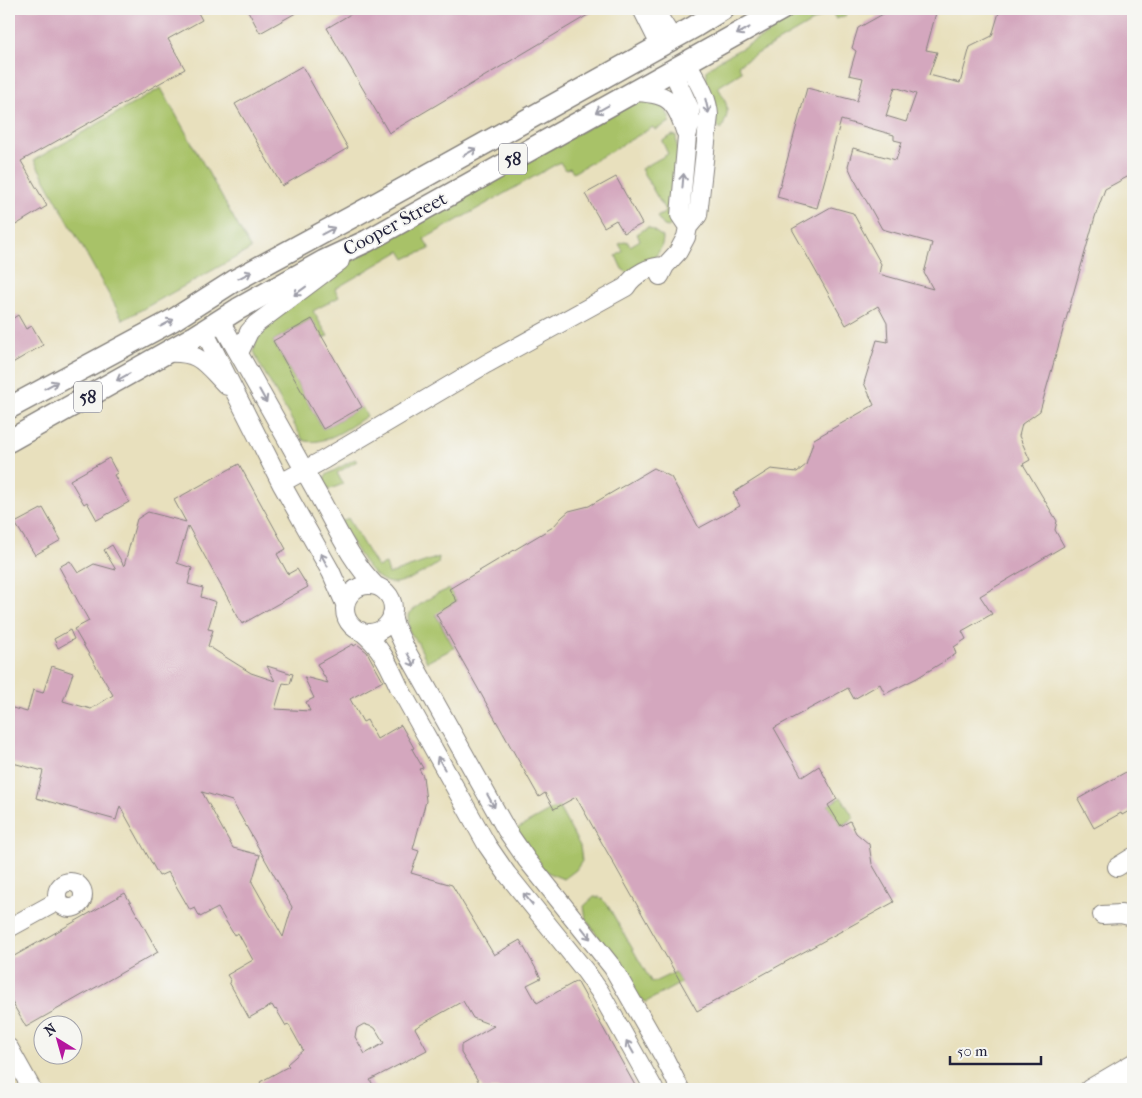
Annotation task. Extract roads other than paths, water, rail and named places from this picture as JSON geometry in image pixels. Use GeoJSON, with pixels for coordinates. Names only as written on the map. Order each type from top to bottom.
{"type":"FeatureCollection","features":[{"type":"Feature","properties":{"kind":"main road","name":"Cooper Street"},"geometry":{"type":"LineString","coordinates":[[9,408],[723,9]]}},
{"type":"Feature","properties":{"kind":"main road","name":"Cooper Street"},"geometry":{"type":"LineString","coordinates":[[9,441],[166,353],[238,309],[324,261],[367,241],[782,9]]}},
{"type":"Feature","properties":{"kind":"main road"},"geometry":{"type":"LineString","coordinates":[[666,42],[679,66]]}},
{"type":"Feature","properties":{"kind":"main road"},"geometry":{"type":"LineString","coordinates":[[199,303],[212,326]]}},
{"type":"Feature","properties":{"kind":"street"},"geometry":{"type":"LineString","coordinates":[[642,9],[666,42]]}},
{"type":"Feature","properties":{"kind":"street"},"geometry":{"type":"LineString","coordinates":[[654,9],[666,42]]}},
{"type":"Feature","properties":{"kind":"street"},"geometry":{"type":"LineString","coordinates":[[679,66],[690,109],[691,122],[687,136],[680,215],[688,227]]}},
{"type":"Feature","properties":{"kind":"street"},"geometry":{"type":"LineString","coordinates":[[281,483],[486,364],[626,288],[630,280],[654,266],[665,266],[678,252],[686,238],[688,227],[698,215],[709,115],[706,100],[679,66]]}},
{"type":"Feature","properties":{"kind":"street"},"geometry":{"type":"LineString","coordinates":[[632,92],[654,93],[665,97],[681,116],[687,136]]}},
{"type":"Feature","properties":{"kind":"street"},"geometry":{"type":"LineString","coordinates":[[239,353],[249,332],[267,314],[367,241]]}},
{"type":"Feature","properties":{"kind":"street"},"geometry":{"type":"LineString","coordinates":[[212,326],[239,353],[346,549],[365,575],[376,586],[387,592],[392,604],[395,626],[407,652],[507,831],[527,860],[612,968],[666,1059],[680,1089]]}},
{"type":"Feature","properties":{"kind":"street"},"geometry":{"type":"LineString","coordinates":[[212,326],[238,397],[281,483],[330,572],[345,604],[348,620],[352,626],[372,640],[389,663],[399,687],[487,845],[507,874],[600,992],[654,1089]]}},
{"type":"Feature","properties":{"kind":"street"},"geometry":{"type":"LineString","coordinates":[[166,353],[183,352],[198,358],[238,397]]}},
{"type":"Feature","properties":{"kind":"street"},"geometry":{"type":"LineString","coordinates":[[345,604],[352,592],[357,588],[370,585],[376,586]]}},
{"type":"Feature","properties":{"kind":"street"},"geometry":{"type":"LineString","coordinates":[[361,631],[368,633],[376,632],[389,622],[392,615]]}},
{"type":"Feature","properties":{"kind":"street"},"geometry":{"type":"LineString","coordinates":[[1117,867],[1133,857]]}},
{"type":"Feature","properties":{"kind":"street"},"geometry":{"type":"LineString","coordinates":[[9,928],[58,901]]}},
{"type":"Feature","properties":{"kind":"street"},"geometry":{"type":"LineString","coordinates":[[1102,915],[1121,914],[1133,917]]}},
{"type":"Feature","properties":{"kind":"street"},"geometry":{"type":"LineString","coordinates":[[9,1048],[32,1089]]}},
{"type":"Feature","properties":{"kind":"street"},"geometry":{"type":"LineString","coordinates":[[1089,1089],[1133,1063]]}},
{"type":"Feature","properties":{"kind":"street"},"geometry":{"type":"LineString","coordinates":[[1116,1089],[1133,1079]]}}]}
